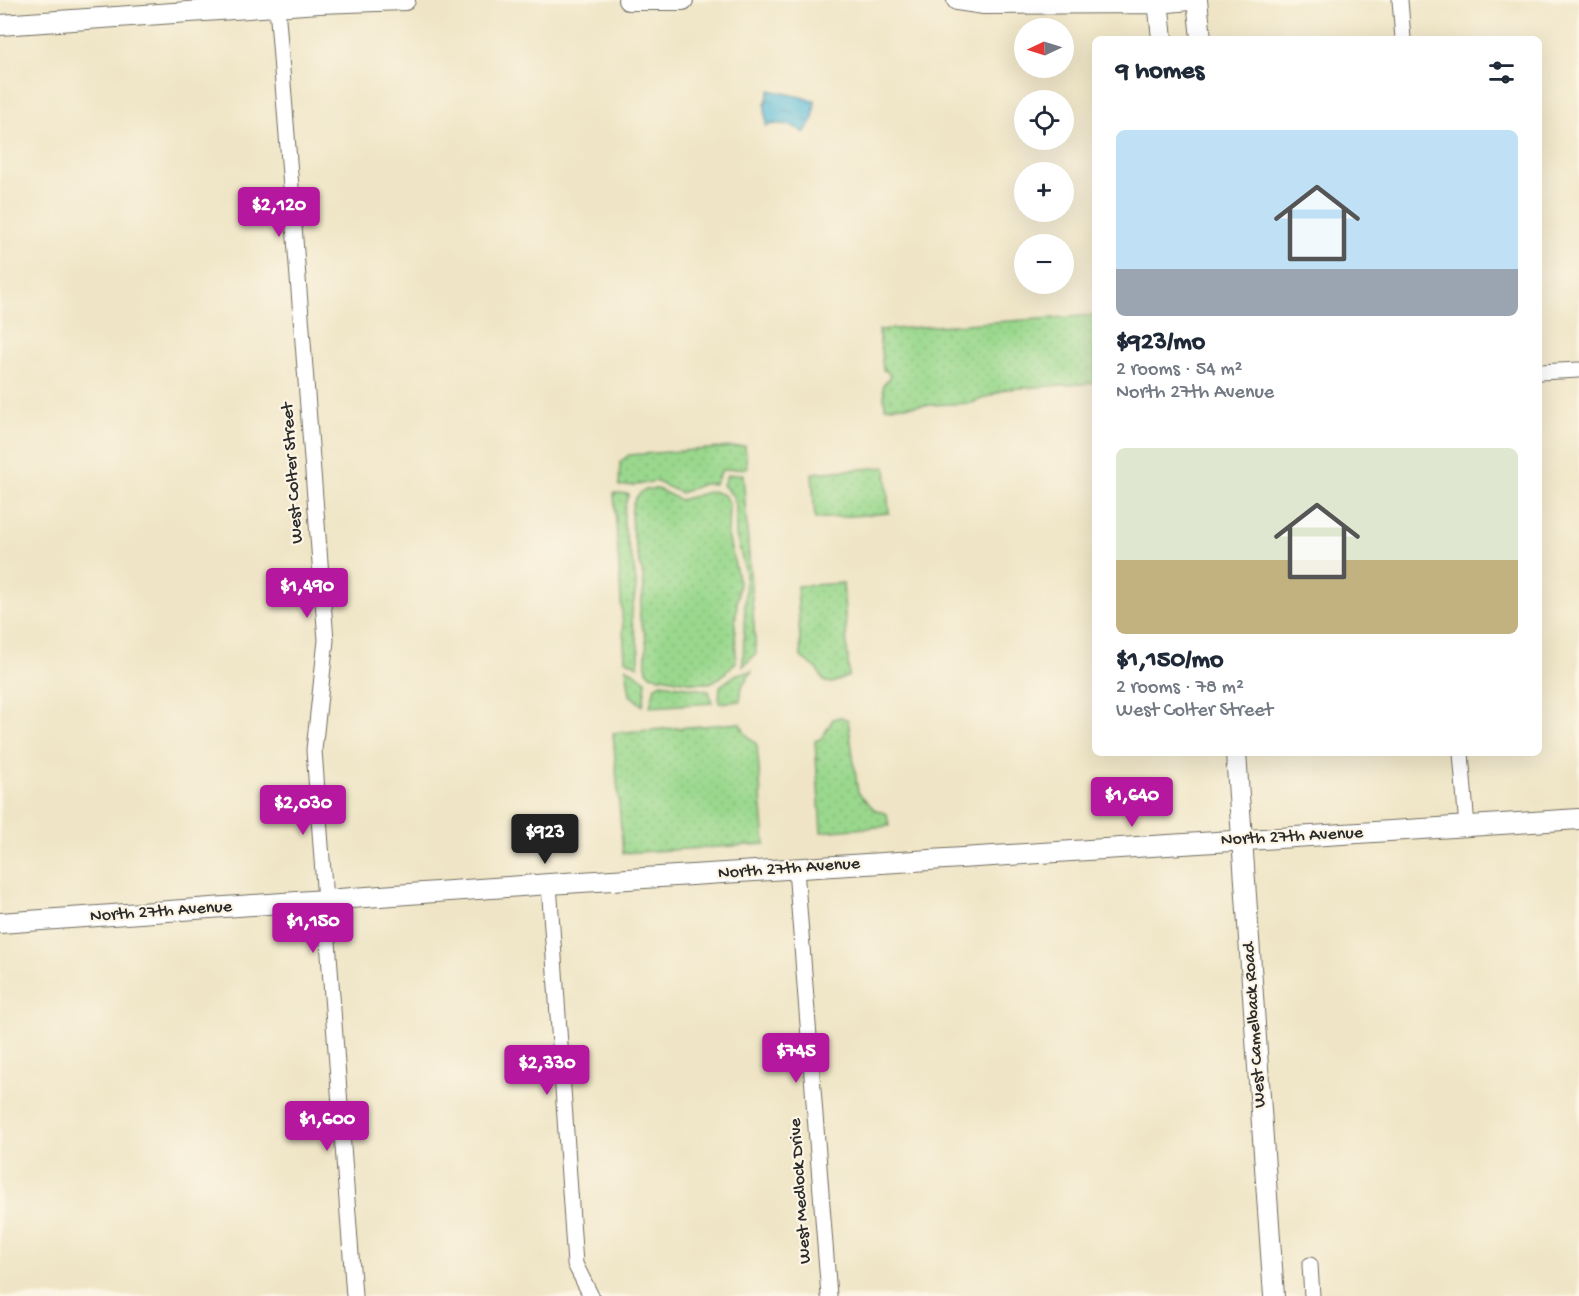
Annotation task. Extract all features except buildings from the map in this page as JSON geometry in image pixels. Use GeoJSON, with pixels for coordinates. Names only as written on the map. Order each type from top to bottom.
{"type":"FeatureCollection","features":[{"type":"Feature","properties":{"kind":"main road"},"geometry":{"type":"LineString","coordinates":[[0,25],[277,6],[405,0]]}},
{"type":"Feature","properties":{"kind":"main road"},"geometry":{"type":"LineString","coordinates":[[628,0],[683,0]]}},
{"type":"Feature","properties":{"kind":"main road"},"geometry":{"type":"LineString","coordinates":[[957,0],[984,4],[1189,0]]}},
{"type":"Feature","properties":{"kind":"main road"},"geometry":{"type":"LineString","coordinates":[[1197,0],[1201,36]]}},
{"type":"Feature","properties":{"kind":"main road"},"geometry":{"type":"LineString","coordinates":[[1158,2],[1162,36]]}},
{"type":"Feature","properties":{"kind":"main road","name":"West Camelback Road"},"geometry":{"type":"LineString","coordinates":[[1236,756],[1274,1296]]}},
{"type":"Feature","properties":{"kind":"main road","name":"North 27th Avenue"},"geometry":{"type":"LineString","coordinates":[[0,923],[549,884],[1579,819]]}},
{"type":"Feature","properties":{"kind":"street"},"geometry":{"type":"LineString","coordinates":[[1400,0],[1403,36]]}},
{"type":"Feature","properties":{"kind":"street","name":"West Colter Street"},"geometry":{"type":"LineString","coordinates":[[277,6],[326,640],[314,750],[354,1296]]}},
{"type":"Feature","properties":{"kind":"street"},"geometry":{"type":"LineString","coordinates":[[1542,372],[1579,370]]}},
{"type":"Feature","properties":{"kind":"street"},"geometry":{"type":"LineString","coordinates":[[1461,756],[1467,827]]}},
{"type":"Feature","properties":{"kind":"street","name":"West Medlock Drive"},"geometry":{"type":"LineString","coordinates":[[796,869],[829,1296]]}},
{"type":"Feature","properties":{"kind":"street"},"geometry":{"type":"LineString","coordinates":[[549,884],[575,1264],[591,1296]]}},
{"type":"Feature","properties":{"kind":"street"},"geometry":{"type":"LineString","coordinates":[[1311,1265],[1312,1296]]}},
{"type":"Feature","properties":{"kind":"green space"},"geometry":{"type":"Polygon","coordinates":[[[1092,315],[1092,383],[1006,389],[972,403],[885,407],[883,385],[890,378],[888,372],[883,370],[879,330],[1092,315]]]}},
{"type":"Feature","properties":{"kind":"green space"},"geometry":{"type":"Polygon","coordinates":[[[745,446],[747,468],[722,470],[715,484],[703,484],[681,493],[655,481],[619,486],[620,462],[629,455],[745,446]]]}},
{"type":"Feature","properties":{"kind":"green space"},"geometry":{"type":"Polygon","coordinates":[[[886,467],[889,513],[815,519],[812,473],[886,467]]]}},
{"type":"Feature","properties":{"kind":"green space"},"geometry":{"type":"Polygon","coordinates":[[[743,474],[756,654],[743,666],[746,573],[736,535],[736,506],[733,496],[723,485],[727,475],[743,474]]]}},
{"type":"Feature","properties":{"kind":"green space"},"geometry":{"type":"Polygon","coordinates":[[[647,489],[658,489],[680,500],[712,491],[724,495],[729,504],[728,536],[739,582],[735,625],[736,662],[721,677],[710,683],[694,683],[650,675],[648,671],[646,639],[640,617],[644,584],[631,518],[632,506],[637,496],[647,489]]]}},
{"type":"Feature","properties":{"kind":"green space"},"geometry":{"type":"Polygon","coordinates":[[[614,493],[629,494],[624,518],[635,574],[636,590],[632,622],[638,649],[638,666],[625,659],[614,493]]]}},
{"type":"Feature","properties":{"kind":"green space"},"geometry":{"type":"Polygon","coordinates":[[[843,583],[849,676],[832,683],[825,682],[816,668],[801,657],[797,586],[843,583]]]}},
{"type":"Feature","properties":{"kind":"green space"},"geometry":{"type":"Polygon","coordinates":[[[626,667],[646,681],[643,706],[630,695],[626,667]]]}},
{"type":"Feature","properties":{"kind":"green space"},"geometry":{"type":"Polygon","coordinates":[[[752,671],[742,686],[740,701],[719,703],[720,686],[737,674],[752,671]]]}},
{"type":"Feature","properties":{"kind":"green space"},"geometry":{"type":"Polygon","coordinates":[[[662,683],[709,691],[712,703],[650,707],[655,686],[662,683]]]}},
{"type":"Feature","properties":{"kind":"green space"},"geometry":{"type":"Polygon","coordinates":[[[841,717],[848,720],[858,792],[874,809],[887,814],[889,826],[821,832],[815,741],[822,738],[833,719],[841,717]]]}},
{"type":"Feature","properties":{"kind":"green space"},"geometry":{"type":"Polygon","coordinates":[[[740,723],[745,733],[757,745],[765,844],[623,853],[613,733],[740,723]]]}},
{"type":"Feature","properties":{"kind":"water"},"geometry":{"type":"Polygon","coordinates":[[[770,90],[815,100],[813,120],[804,133],[786,125],[766,126],[765,105],[770,90]]]}}]}
